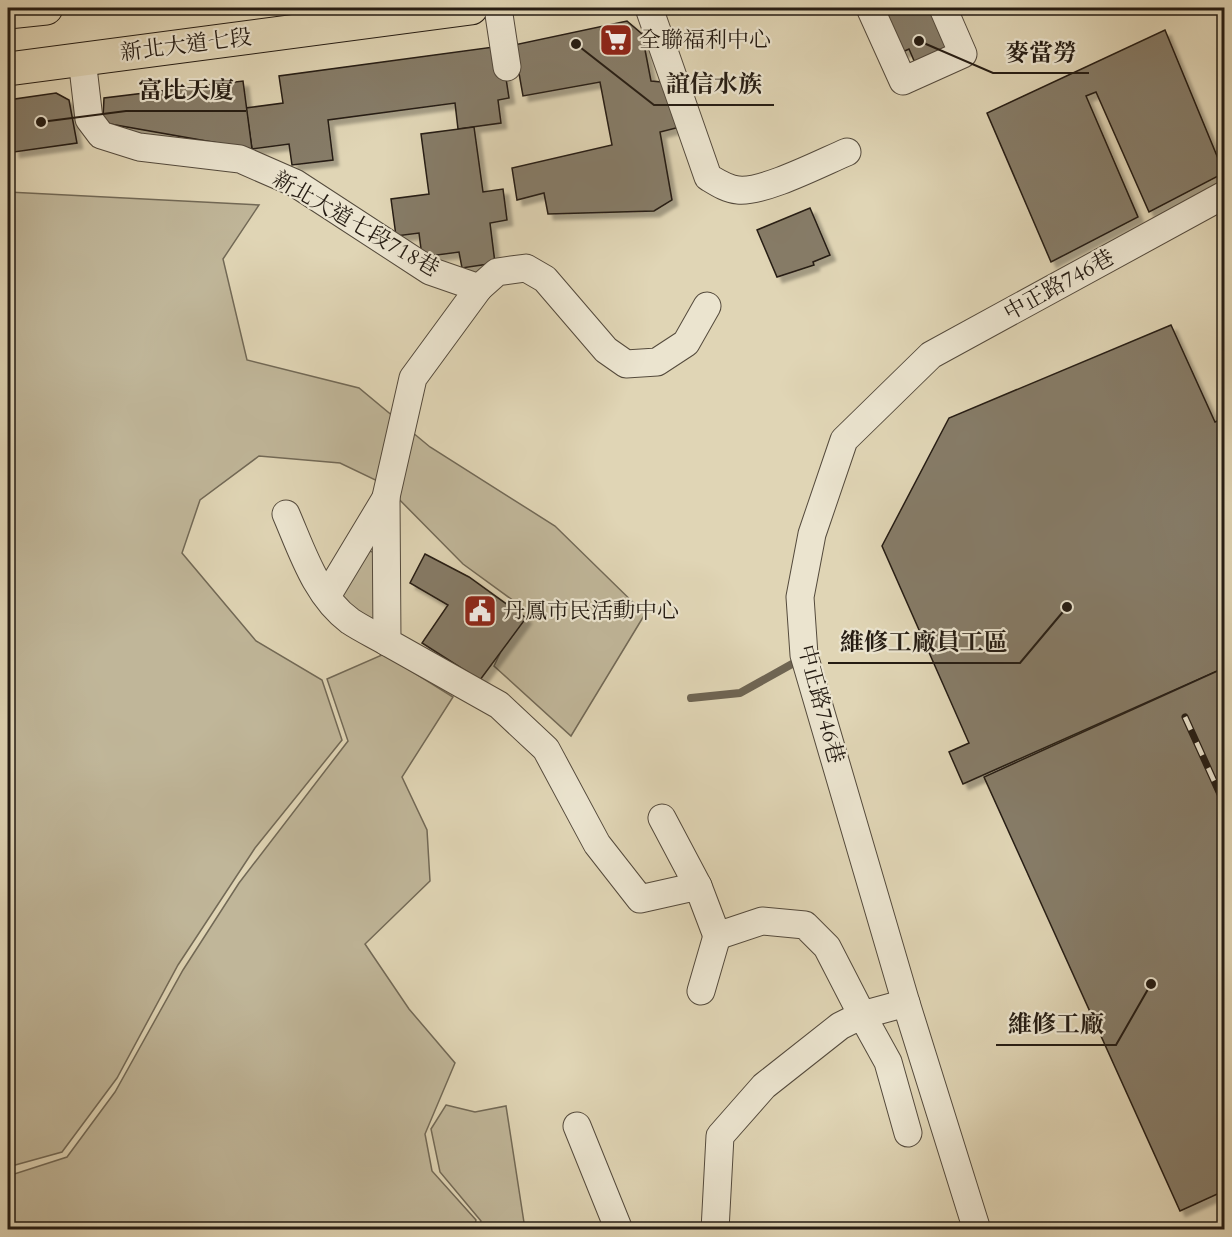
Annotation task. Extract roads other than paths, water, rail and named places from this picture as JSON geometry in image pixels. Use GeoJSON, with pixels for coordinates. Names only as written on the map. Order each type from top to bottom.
{"type":"FeatureCollection","features":[{"type":"Feature","properties":{"kind":"main road"},"geometry":{"type":"LineString","coordinates":[[8,12],[46,8]]}},
{"type":"Feature","properties":{"kind":"main road","name":"新北大道七段"},"geometry":{"type":"LineString","coordinates":[[8,69],[471,8]]}},
{"type":"Feature","properties":{"kind":"lane"},"geometry":{"type":"LineString","coordinates":[[498,8],[507,67]]}},
{"type":"Feature","properties":{"kind":"lane"},"geometry":{"type":"LineString","coordinates":[[650,8],[708,177],[721,185],[738,190],[756,189],[847,152]]}},
{"type":"Feature","properties":{"kind":"lane"},"geometry":{"type":"LineString","coordinates":[[853,8],[869,45]]}},
{"type":"Feature","properties":{"kind":"lane"},"geometry":{"type":"LineString","coordinates":[[870,8],[903,81],[963,54],[943,8]]}},
{"type":"Feature","properties":{"kind":"lane","name":"新北大道七段718巷"},"geometry":{"type":"LineString","coordinates":[[82,59],[89,118],[101,135],[139,147],[240,159],[295,183],[430,271],[479,288]]}},
{"type":"Feature","properties":{"kind":"lane","name":"中正路746巷"},"geometry":{"type":"LineString","coordinates":[[977,1230],[906,1003],[804,655],[800,597],[812,534],[844,440],[931,355],[1224,195]]}},
{"type":"Feature","properties":{"kind":"lane"},"geometry":{"type":"LineString","coordinates":[[387,642],[386,497],[413,378],[479,288],[497,272],[526,268],[545,279],[606,350],[626,364],[657,362],[686,343],[707,306]]}},
{"type":"Feature","properties":{"kind":"lane"},"geometry":{"type":"LineString","coordinates":[[327,596],[386,497]]}},
{"type":"Feature","properties":{"kind":"lane"},"geometry":{"type":"LineString","coordinates":[[286,514],[312,577],[348,620],[499,705],[546,749],[597,844],[640,899],[698,886]]}},
{"type":"Feature","properties":{"kind":"lane"},"geometry":{"type":"LineString","coordinates":[[662,818],[698,886],[717,936],[701,992]]}},
{"type":"Feature","properties":{"kind":"lane"},"geometry":{"type":"LineString","coordinates":[[717,936],[762,921],[805,925],[827,947],[888,1062],[908,1133]]}},
{"type":"Feature","properties":{"kind":"lane"},"geometry":{"type":"LineString","coordinates":[[715,1230],[720,1136],[764,1086],[840,1026],[862,1015],[906,1003]]}},
{"type":"Feature","properties":{"kind":"lane"},"geometry":{"type":"LineString","coordinates":[[577,1126],[619,1230]]}},
{"type":"Feature","properties":{"kind":"waterway"},"geometry":{"type":"LineString","coordinates":[[691,698],[740,693],[792,664]]}},
{"type":"Feature","properties":{"kind":"railway"},"geometry":{"type":"LineString","coordinates":[[1223,701],[1224,705]]}},
{"type":"Feature","properties":{"kind":"railway"},"geometry":{"type":"LineString","coordinates":[[1185,717],[1224,803]]}},
{"type":"Feature","properties":{"kind":"place","name":"全聯福利中心"},"geometry":{"type":"Point","coordinates":[616,40]}},
{"type":"Feature","properties":{"kind":"place","name":"麥當勞"},"geometry":{"type":"Point","coordinates":[919,41]}},
{"type":"Feature","properties":{"kind":"place","name":"誼信水族"},"geometry":{"type":"Point","coordinates":[576,44]}},
{"type":"Feature","properties":{"kind":"place","name":"富比天廈"},"geometry":{"type":"Point","coordinates":[41,122]}},
{"type":"Feature","properties":{"kind":"place","name":"維修工廠員工區"},"geometry":{"type":"Point","coordinates":[1067,607]}},
{"type":"Feature","properties":{"kind":"place","name":"丹鳳市民活動中心"},"geometry":{"type":"Point","coordinates":[480,611]}},
{"type":"Feature","properties":{"kind":"place","name":"維修工廠"},"geometry":{"type":"Point","coordinates":[1151,984]}}]}
